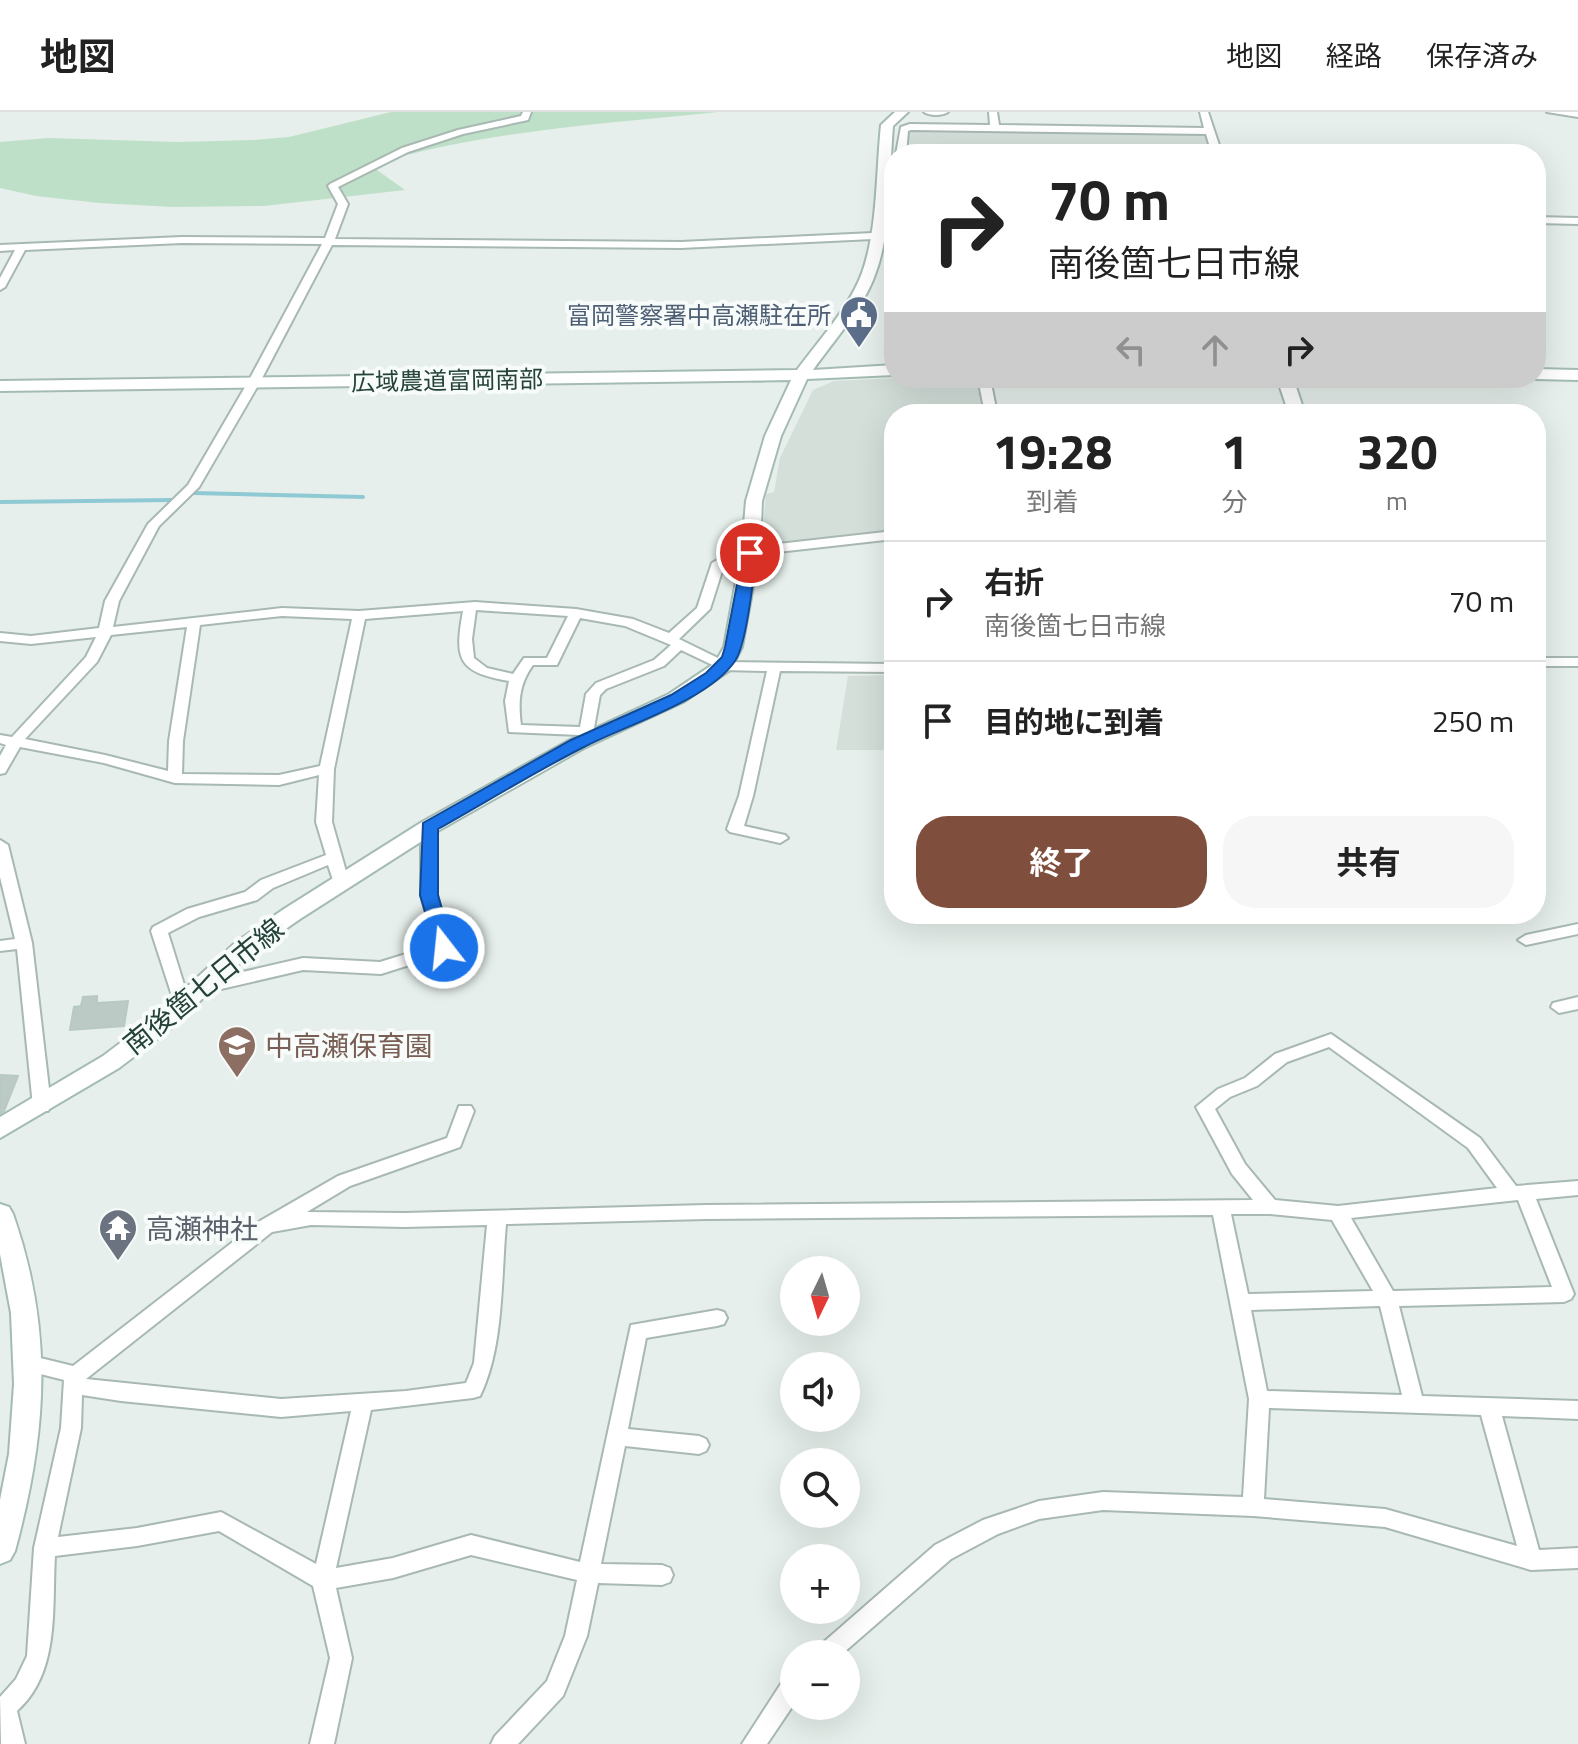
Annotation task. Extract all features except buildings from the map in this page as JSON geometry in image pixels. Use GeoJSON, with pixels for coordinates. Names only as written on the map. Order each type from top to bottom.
{"type":"FeatureCollection","features":[{"type":"Feature","properties":{"kind":"main road"},"geometry":{"type":"LineString","coordinates":[[890,144],[887,125],[902,112]]}},
{"type":"Feature","properties":{"kind":"main road"},"geometry":{"type":"LineString","coordinates":[[723,666],[733,647],[750,551],[757,488],[773,436],[801,375],[860,291],[884,237]]}},
{"type":"Feature","properties":{"kind":"main road","name":"広域農道富岡南部"},"geometry":{"type":"LineString","coordinates":[[0,386],[801,375],[884,371]]}},
{"type":"Feature","properties":{"kind":"main road"},"geometry":{"type":"LineString","coordinates":[[1546,374],[1578,375]]}},
{"type":"Feature","properties":{"kind":"main road","name":"南後箇七日市線"},"geometry":{"type":"LineString","coordinates":[[0,1129],[111,1062],[182,1004],[243,948],[341,882],[586,735],[676,698],[723,666]]}},
{"type":"Feature","properties":{"kind":"main road"},"geometry":{"type":"LineString","coordinates":[[0,1214],[9,1236],[28,1363],[26,1417],[18,1484],[0,1551]]}},
{"type":"Feature","properties":{"kind":"street"},"geometry":{"type":"LineString","coordinates":[[0,770],[7,740],[92,659],[105,633],[112,601],[154,524],[193,487],[254,382],[329,240],[343,204],[333,186],[405,150],[461,132],[525,118],[527,112]]}},
{"type":"Feature","properties":{"kind":"street"},"geometry":{"type":"LineString","coordinates":[[928,112],[944,112]]}},
{"type":"Feature","properties":{"kind":"street"},"geometry":{"type":"LineString","coordinates":[[993,112],[995,129]]}},
{"type":"Feature","properties":{"kind":"street"},"geometry":{"type":"LineString","coordinates":[[1204,112],[1214,144]]}},
{"type":"Feature","properties":{"kind":"street"},"geometry":{"type":"LineString","coordinates":[[1551,112],[1578,114]]}},
{"type":"Feature","properties":{"kind":"street"},"geometry":{"type":"LineString","coordinates":[[897,144],[904,129],[1210,131]]}},
{"type":"Feature","properties":{"kind":"street"},"geometry":{"type":"LineString","coordinates":[[1546,220],[1578,221]]}},
{"type":"Feature","properties":{"kind":"street"},"geometry":{"type":"LineString","coordinates":[[0,248],[182,240],[681,245],[884,235]]}},
{"type":"Feature","properties":{"kind":"street"},"geometry":{"type":"LineString","coordinates":[[0,287],[22,247]]}},
{"type":"Feature","properties":{"kind":"street"},"geometry":{"type":"LineString","coordinates":[[576,613],[552,662],[529,661],[515,678],[511,702],[514,729],[586,735],[593,694],[601,686],[659,663],[703,609],[717,566],[735,556],[750,551],[884,536]]}},
{"type":"Feature","properties":{"kind":"street"},"geometry":{"type":"LineString","coordinates":[[0,637],[31,640],[282,612],[359,615],[470,607],[576,613],[628,622],[723,666],[884,668]]}},
{"type":"Feature","properties":{"kind":"street"},"geometry":{"type":"LineString","coordinates":[[470,607],[463,645],[465,659],[470,666],[515,678]]}},
{"type":"Feature","properties":{"kind":"street"},"geometry":{"type":"LineString","coordinates":[[341,882],[324,822],[327,769],[359,615]]}},
{"type":"Feature","properties":{"kind":"street"},"geometry":{"type":"LineString","coordinates":[[175,778],[176,741],[194,622]]}},
{"type":"Feature","properties":{"kind":"street"},"geometry":{"type":"LineString","coordinates":[[1546,662],[1578,662]]}},
{"type":"Feature","properties":{"kind":"street"},"geometry":{"type":"LineString","coordinates":[[774,669],[746,796],[735,829],[780,838]]}},
{"type":"Feature","properties":{"kind":"street"},"geometry":{"type":"LineString","coordinates":[[7,740],[105,759],[175,778],[279,780],[327,769]]}},
{"type":"Feature","properties":{"kind":"street"},"geometry":{"type":"LineString","coordinates":[[206,983],[221,983],[303,964],[381,968],[444,948],[429,895],[429,827]]}},
{"type":"Feature","properties":{"kind":"street"},"geometry":{"type":"LineString","coordinates":[[0,845],[24,943],[42,1106]]}},
{"type":"Feature","properties":{"kind":"street"},"geometry":{"type":"LineString","coordinates":[[182,1004],[159,931],[193,913],[251,896],[267,884],[334,857]]}},
{"type":"Feature","properties":{"kind":"street"},"geometry":{"type":"LineString","coordinates":[[1526,940],[1578,929]]}},
{"type":"Feature","properties":{"kind":"street"},"geometry":{"type":"LineString","coordinates":[[0,946],[24,943]]}},
{"type":"Feature","properties":{"kind":"street"},"geometry":{"type":"LineString","coordinates":[[1559,1007],[1578,1003]]}},
{"type":"Feature","properties":{"kind":"street"},"geometry":{"type":"LineString","coordinates":[[1242,1302],[1564,1294],[1518,1195],[1474,1143],[1331,1040],[1281,1058],[1251,1082],[1224,1093],[1205,1107],[1238,1169],[1270,1207]]}},
{"type":"Feature","properties":{"kind":"street"},"geometry":{"type":"LineString","coordinates":[[13,1744],[2,1708],[33,1673],[38,1656],[45,1548],[71,1428],[74,1380],[267,1226],[344,1181],[454,1142],[465,1111]]}},
{"type":"Feature","properties":{"kind":"street"},"geometry":{"type":"LineString","coordinates":[[267,1226],[311,1218],[497,1218],[721,1211],[1221,1210],[1270,1207],[1338,1213],[1420,1202],[1578,1188]]}},
{"type":"Feature","properties":{"kind":"street"},"geometry":{"type":"LineString","coordinates":[[1221,1210],[1242,1302],[1259,1399],[1253,1507]]}},
{"type":"Feature","properties":{"kind":"street"},"geometry":{"type":"LineString","coordinates":[[1338,1213],[1388,1299],[1414,1404]]}},
{"type":"Feature","properties":{"kind":"street"},"geometry":{"type":"LineString","coordinates":[[28,1363],[121,1393],[281,1408],[406,1399],[473,1390],[484,1363],[497,1218]]}},
{"type":"Feature","properties":{"kind":"street"},"geometry":{"type":"LineString","coordinates":[[503,1744],[555,1688],[576,1636],[638,1331],[717,1318]]}},
{"type":"Feature","properties":{"kind":"street"},"geometry":{"type":"LineString","coordinates":[[1259,1399],[1578,1410]]}},
{"type":"Feature","properties":{"kind":"street"},"geometry":{"type":"LineString","coordinates":[[322,1744],[341,1658],[323,1580],[363,1401]]}},
{"type":"Feature","properties":{"kind":"street"},"geometry":{"type":"LineString","coordinates":[[1489,1407],[1531,1560]]}},
{"type":"Feature","properties":{"kind":"street"},"geometry":{"type":"LineString","coordinates":[[618,1437],[699,1445]]}},
{"type":"Feature","properties":{"kind":"street"},"geometry":{"type":"LineString","coordinates":[[842,1640],[943,1552],[991,1527],[1039,1510],[1103,1501],[1253,1507],[1385,1518],[1531,1560],[1578,1558]]}},
{"type":"Feature","properties":{"kind":"street"},"geometry":{"type":"LineString","coordinates":[[45,1548],[137,1537],[221,1521],[323,1580],[393,1568],[471,1545],[587,1573],[662,1575]]}},
{"type":"Feature","properties":{"kind":"street"},"geometry":{"type":"LineString","coordinates":[[754,1744],[780,1705]]}},
{"type":"Feature","properties":{"kind":"shaded area"},"geometry":{"type":"Polygon","coordinates":[[[910,129],[1205,133],[1210,144],[907,144],[910,129]]]}},
{"type":"Feature","properties":{"kind":"shaded area"},"geometry":{"type":"Polygon","coordinates":[[[884,378],[884,388],[978,388],[981,404],[884,404],[884,533],[767,544],[762,539],[766,494],[774,492],[780,458],[813,390],[834,381],[884,378]]]}},
{"type":"Feature","properties":{"kind":"shaded area"},"geometry":{"type":"Polygon","coordinates":[[[884,675],[884,750],[836,750],[848,676],[884,675]]]}},
{"type":"Feature","properties":{"kind":"green space"},"geometry":{"type":"Polygon","coordinates":[[[391,112],[718,112],[543,130],[456,144],[370,165],[405,190],[264,206],[173,207],[99,203],[36,196],[0,188],[0,142],[48,138],[178,142],[253,140],[289,137],[391,112]]]}},
{"type":"Feature","properties":{"kind":"waterway"},"geometry":{"type":"LineString","coordinates":[[194,493],[363,497]]}},
{"type":"Feature","properties":{"kind":"waterway"},"geometry":{"type":"LineString","coordinates":[[0,502],[173,500]]}},
{"type":"Feature","properties":{"kind":"place","name":"富岡警察署中高瀬駐在所"},"geometry":{"type":"Point","coordinates":[859,349]}},
{"type":"Feature","properties":{"kind":"place","name":"中高瀬保育園"},"geometry":{"type":"Point","coordinates":[237,1079]}},
{"type":"Feature","properties":{"kind":"place","name":"高瀬神社"},"geometry":{"type":"Point","coordinates":[118,1262]}},
{"type":"Feature","properties":{"kind":"route"},"geometry":{"type":"LineString","coordinates":[[444,948],[429,895],[429,827],[577,744],[676,698],[712,676],[729,659],[733,647],[750,553]]}}]}
